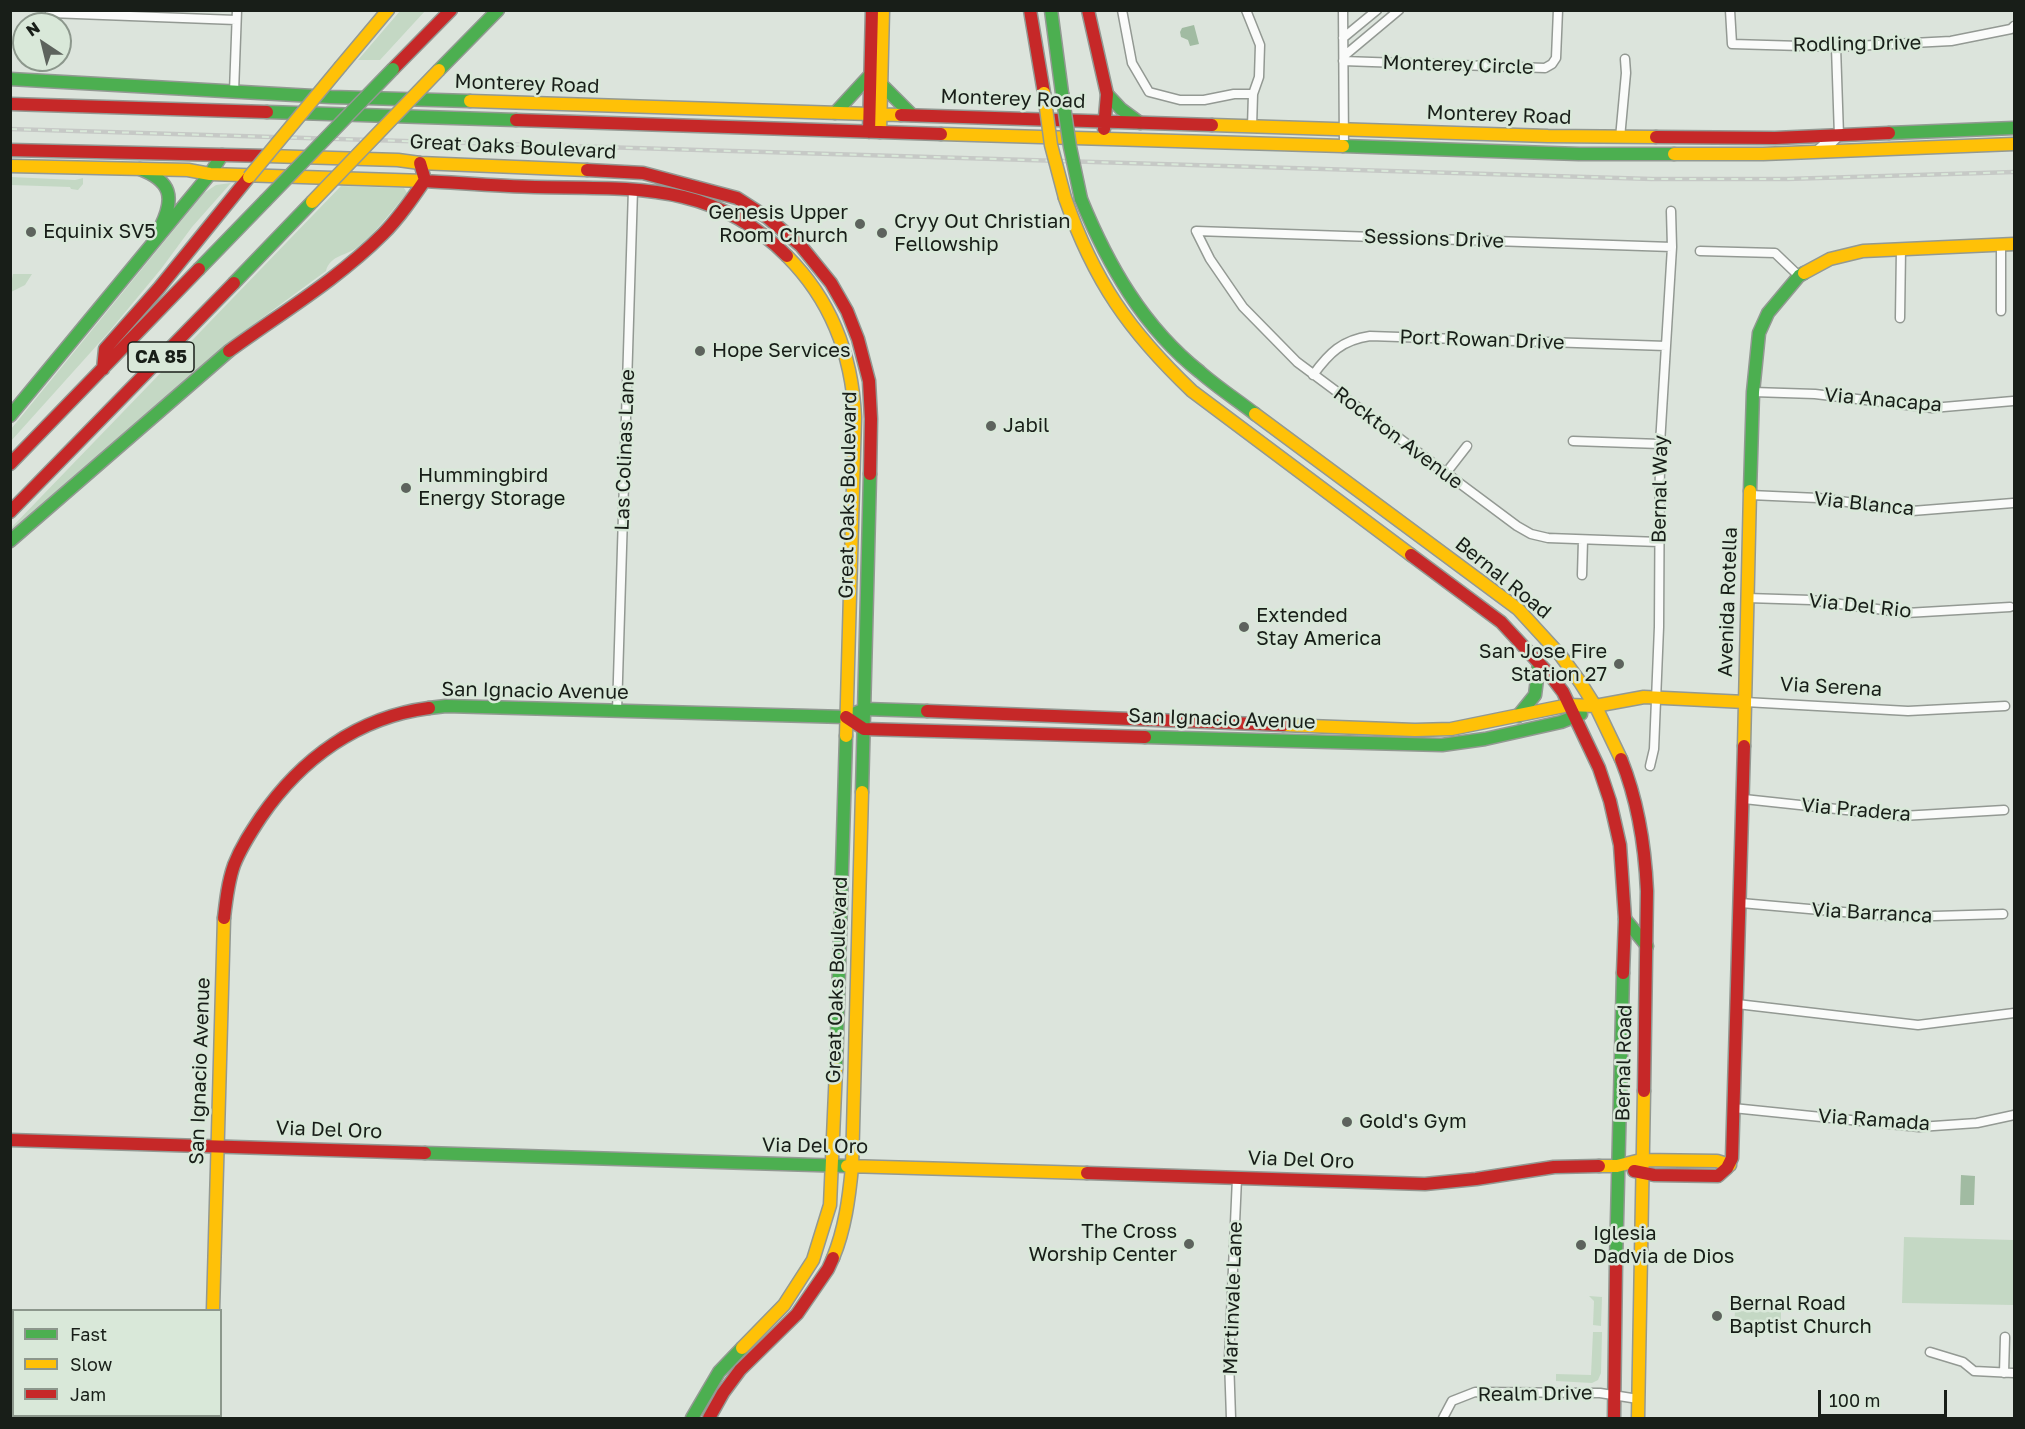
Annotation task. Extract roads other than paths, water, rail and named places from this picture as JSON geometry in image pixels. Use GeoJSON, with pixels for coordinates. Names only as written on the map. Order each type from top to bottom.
{"type":"FeatureCollection","features":[{"type":"Feature","properties":{"kind":"main road"},"geometry":{"type":"LineString","coordinates":[[103,369],[105,349],[159,288],[388,10]]}},
{"type":"Feature","properties":{"kind":"main road"},"geometry":{"type":"LineString","coordinates":[[428,32],[434,10]]}},
{"type":"Feature","properties":{"kind":"main road","name":"CA 85"},"geometry":{"type":"LineString","coordinates":[[10,464],[451,10]]}},
{"type":"Feature","properties":{"kind":"main road","name":"CA 85"},"geometry":{"type":"LineString","coordinates":[[10,512],[498,10]]}},
{"type":"Feature","properties":{"kind":"main road"},"geometry":{"type":"LineString","coordinates":[[479,30],[500,20],[511,10]]}},
{"type":"Feature","properties":{"kind":"main road"},"geometry":{"type":"LineString","coordinates":[[872,10],[870,75],[875,114]]}},
{"type":"Feature","properties":{"kind":"main road"},"geometry":{"type":"LineString","coordinates":[[874,132],[881,84],[883,10]]}},
{"type":"Feature","properties":{"kind":"main road","name":"Bernal Road"},"geometry":{"type":"LineString","coordinates":[[1030,10],[1052,145],[1065,198],[1077,236],[1098,279],[1128,325],[1164,366],[1192,391],[1480,605],[1515,636],[1550,675],[1569,705],[1599,768],[1614,818],[1623,864],[1624,919],[1617,1166],[1614,1419]]}},
{"type":"Feature","properties":{"kind":"main road","name":"Bernal Road"},"geometry":{"type":"LineString","coordinates":[[1051,10],[1070,147],[1082,199],[1100,246],[1116,276],[1139,310],[1169,344],[1199,372],[1518,609],[1557,650],[1580,681],[1595,706],[1623,765],[1641,829],[1647,891],[1638,1419]]}},
{"type":"Feature","properties":{"kind":"main road"},"geometry":{"type":"LineString","coordinates":[[1088,10],[1107,94],[1103,139]]}},
{"type":"Feature","properties":{"kind":"main road"},"geometry":{"type":"LineString","coordinates":[[835,113],[870,75]]}},
{"type":"Feature","properties":{"kind":"main road","name":"Monterey Road"},"geometry":{"type":"LineString","coordinates":[[10,79],[234,92],[566,105],[1620,138],[1839,136],[2014,128]]}},
{"type":"Feature","properties":{"kind":"main road"},"geometry":{"type":"LineString","coordinates":[[881,84],[912,115]]}},
{"type":"Feature","properties":{"kind":"main road"},"geometry":{"type":"LineString","coordinates":[[1107,94],[1120,109],[1141,124]]}},
{"type":"Feature","properties":{"kind":"main road","name":"Monterey Road"},"geometry":{"type":"LineString","coordinates":[[10,104],[1598,154],[1815,152],[2014,144]]}},
{"type":"Feature","properties":{"kind":"main road","name":"Great Oaks Boulevard"},"geometry":{"type":"LineString","coordinates":[[10,150],[398,160],[420,163],[643,173],[670,178],[737,198],[768,218],[801,246],[836,292],[852,321],[863,354],[871,419],[852,1167],[848,1208],[838,1246],[828,1269],[797,1314],[740,1370],[723,1393],[709,1419]]}},
{"type":"Feature","properties":{"kind":"main road"},"geometry":{"type":"LineString","coordinates":[[10,416],[210,174],[222,155]]}},
{"type":"Feature","properties":{"kind":"main road"},"geometry":{"type":"LineString","coordinates":[[10,541],[224,355],[255,330],[356,260],[410,203],[425,180],[420,163]]}},
{"type":"Feature","properties":{"kind":"main road","name":"Great Oaks Boulevard"},"geometry":{"type":"LineString","coordinates":[[10,166],[188,170],[210,174],[633,189],[687,196],[730,213],[748,223],[780,248],[806,276],[836,326],[849,368],[855,415],[842,938],[830,1205],[813,1260],[784,1305],[719,1372],[692,1419]]}},
{"type":"Feature","properties":{"kind":"main road"},"geometry":{"type":"LineString","coordinates":[[140,169],[165,183],[170,196],[165,218],[149,247]]}},
{"type":"Feature","properties":{"kind":"main road"},"geometry":{"type":"LineString","coordinates":[[633,189],[634,185],[640,181],[662,182],[670,178]]}},
{"type":"Feature","properties":{"kind":"main road","name":"Avenida Rotella"},"geometry":{"type":"LineString","coordinates":[[1730,1164],[1741,903],[1753,392],[1759,333],[1768,313],[1799,276],[1830,259],[1863,251],[2014,244]]}},
{"type":"Feature","properties":{"kind":"main road"},"geometry":{"type":"LineString","coordinates":[[853,512],[868,512]]}},
{"type":"Feature","properties":{"kind":"main road"},"geometry":{"type":"LineString","coordinates":[[1518,716],[1533,700],[1537,691],[1535,673],[1539,663]]}},
{"type":"Feature","properties":{"kind":"main road","name":"San Ignacio Avenue"},"geometry":{"type":"LineString","coordinates":[[213,1309],[225,907],[234,868],[246,839],[279,791],[299,769],[346,735],[373,723],[410,711],[446,706],[846,717],[865,709],[1415,730],[1451,729],[1569,705],[1595,706],[1655,696]]}},
{"type":"Feature","properties":{"kind":"main road","name":"Via Serena"},"geometry":{"type":"LineString","coordinates":[[1655,696],[1745,702]]}},
{"type":"Feature","properties":{"kind":"main road","name":"San Ignacio Avenue"},"geometry":{"type":"LineString","coordinates":[[864,729],[1452,744],[1575,717],[1595,706]]}},
{"type":"Feature","properties":{"kind":"main road"},"geometry":{"type":"LineString","coordinates":[[846,717],[864,729]]}},
{"type":"Feature","properties":{"kind":"main road"},"geometry":{"type":"LineString","coordinates":[[1624,919],[1631,924],[1636,935],[1647,946]]}},
{"type":"Feature","properties":{"kind":"main road"},"geometry":{"type":"LineString","coordinates":[[842,938],[858,945]]}},
{"type":"Feature","properties":{"kind":"main road","name":"Via Del Oro"},"geometry":{"type":"LineString","coordinates":[[10,1140],[832,1167],[1446,1183],[1554,1167],[1617,1166],[1641,1160],[1717,1161],[1730,1164],[1725,1172],[1718,1176],[1641,1174],[1617,1166]]}},
{"type":"Feature","properties":{"kind":"street"},"geometry":{"type":"LineString","coordinates":[[50,10],[50,14],[237,15],[234,92]]}},
{"type":"Feature","properties":{"kind":"street"},"geometry":{"type":"LineString","coordinates":[[1122,10],[1132,63],[1149,92],[1180,100],[1204,100],[1234,94],[1253,94]]}},
{"type":"Feature","properties":{"kind":"street"},"geometry":{"type":"LineString","coordinates":[[1246,10],[1260,45],[1259,77],[1253,94],[1252,127]]}},
{"type":"Feature","properties":{"kind":"street"},"geometry":{"type":"LineString","coordinates":[[1343,10],[1344,147]]}},
{"type":"Feature","properties":{"kind":"street"},"geometry":{"type":"LineString","coordinates":[[1343,38],[1377,10]]}},
{"type":"Feature","properties":{"kind":"street"},"geometry":{"type":"LineString","coordinates":[[1343,59],[1399,10]]}},
{"type":"Feature","properties":{"kind":"street","name":"Monterey Circle"},"geometry":{"type":"LineString","coordinates":[[1343,59],[1545,68],[1556,58],[1558,10]]}},
{"type":"Feature","properties":{"kind":"street","name":"Rodling Drive"},"geometry":{"type":"LineString","coordinates":[[1730,10],[1732,44],[1836,47],[1951,42],[2011,29],[2014,26]]}},
{"type":"Feature","properties":{"kind":"street"},"geometry":{"type":"LineString","coordinates":[[1815,152],[1824,144],[1832,144],[1839,136],[1836,47]]}},
{"type":"Feature","properties":{"kind":"street"},"geometry":{"type":"LineString","coordinates":[[1620,138],[1626,73],[1625,59]]}},
{"type":"Feature","properties":{"kind":"street","name":"Las Colinas Lane"},"geometry":{"type":"LineString","coordinates":[[617,711],[633,189]]}},
{"type":"Feature","properties":{"kind":"street","name":"Bernal Way"},"geometry":{"type":"LineString","coordinates":[[1650,766],[1654,749],[1659,627],[1660,444],[1672,247],[1671,211]]}},
{"type":"Feature","properties":{"kind":"street","name":"Sessions Drive"},"geometry":{"type":"LineString","coordinates":[[1196,231],[1672,247]]}},
{"type":"Feature","properties":{"kind":"street","name":"Rockton Avenue"},"geometry":{"type":"LineString","coordinates":[[1196,231],[1210,259],[1243,307],[1297,362],[1517,526],[1530,534],[1548,538],[1659,542]]}},
{"type":"Feature","properties":{"kind":"street"},"geometry":{"type":"LineString","coordinates":[[2001,245],[2001,311]]}},
{"type":"Feature","properties":{"kind":"street"},"geometry":{"type":"LineString","coordinates":[[1900,318],[1901,249]]}},
{"type":"Feature","properties":{"kind":"street"},"geometry":{"type":"LineString","coordinates":[[1700,251],[1775,253],[1799,276]]}},
{"type":"Feature","properties":{"kind":"street","name":"Port Rowan Drive"},"geometry":{"type":"LineString","coordinates":[[1313,375],[1323,361],[1338,347],[1356,338],[1370,336],[1666,346]]}},
{"type":"Feature","properties":{"kind":"street","name":"Via Anacapa"},"geometry":{"type":"LineString","coordinates":[[1753,392],[1815,394],[1932,408],[2013,401]]}},
{"type":"Feature","properties":{"kind":"street"},"geometry":{"type":"LineString","coordinates":[[1573,441],[1660,444]]}},
{"type":"Feature","properties":{"kind":"street"},"geometry":{"type":"LineString","coordinates":[[1446,473],[1467,446]]}},
{"type":"Feature","properties":{"kind":"street","name":"Via Blanca"},"geometry":{"type":"LineString","coordinates":[[1750,495],[1818,498],[1912,510],[2013,503]]}},
{"type":"Feature","properties":{"kind":"street"},"geometry":{"type":"LineString","coordinates":[[1582,540],[1582,575]]}},
{"type":"Feature","properties":{"kind":"street","name":"Via Del Rio"},"geometry":{"type":"LineString","coordinates":[[1747,598],[1811,600],[1906,613],[2010,607]]}},
{"type":"Feature","properties":{"kind":"street","name":"Via Serena"},"geometry":{"type":"LineString","coordinates":[[1745,702],[1908,711],[2005,706]]}},
{"type":"Feature","properties":{"kind":"street"},"geometry":{"type":"LineString","coordinates":[[1316,741],[1321,726]]}},
{"type":"Feature","properties":{"kind":"street","name":"Via Pradera"},"geometry":{"type":"LineString","coordinates":[[1744,799],[1902,816],[2004,810]]}},
{"type":"Feature","properties":{"kind":"street","name":"Via Barranca"},"geometry":{"type":"LineString","coordinates":[[1741,903],[1900,918],[2003,914]]}},
{"type":"Feature","properties":{"kind":"street"},"geometry":{"type":"LineString","coordinates":[[1737,1004],[1918,1025],[2014,1013]]}},
{"type":"Feature","properties":{"kind":"street","name":"Via Ramada"},"geometry":{"type":"LineString","coordinates":[[1733,1108],[1919,1127],[1977,1123],[2014,1115]]}},
{"type":"Feature","properties":{"kind":"street","name":"Martinvale Lane"},"geometry":{"type":"LineString","coordinates":[[1231,1419],[1229,1359],[1237,1178]]}},
{"type":"Feature","properties":{"kind":"street"},"geometry":{"type":"LineString","coordinates":[[2004,1373],[2005,1337]]}},
{"type":"Feature","properties":{"kind":"street"},"geometry":{"type":"LineString","coordinates":[[1930,1352],[1963,1362],[1974,1371],[2014,1373]]}},
{"type":"Feature","properties":{"kind":"street","name":"Realm Drive"},"geometry":{"type":"LineString","coordinates":[[1443,1419],[1452,1401],[1475,1392],[1615,1395],[1638,1399]]}},
{"type":"Feature","properties":{"kind":"railway"},"geometry":{"type":"LineString","coordinates":[[10,129],[1652,179],[1787,179],[2014,172]]}},
{"type":"Feature","properties":{"kind":"place","name":"Genesis Upper Room Church"},"geometry":{"type":"Point","coordinates":[860,224]}},
{"type":"Feature","properties":{"kind":"place","name":"Equinix SV5"},"geometry":{"type":"Point","coordinates":[31,232]}},
{"type":"Feature","properties":{"kind":"place","name":"Cryy Out Christian Fellowship"},"geometry":{"type":"Point","coordinates":[882,233]}},
{"type":"Feature","properties":{"kind":"place","name":"Hope Services"},"geometry":{"type":"Point","coordinates":[700,351]}},
{"type":"Feature","properties":{"kind":"place","name":"Jabil"},"geometry":{"type":"Point","coordinates":[991,426]}},
{"type":"Feature","properties":{"kind":"place","name":"Hummingbird Energy Storage"},"geometry":{"type":"Point","coordinates":[406,488]}},
{"type":"Feature","properties":{"kind":"place","name":"Extended Stay America"},"geometry":{"type":"Point","coordinates":[1244,627]}},
{"type":"Feature","properties":{"kind":"place","name":"San Jose Fire Station 27"},"geometry":{"type":"Point","coordinates":[1619,664]}},
{"type":"Feature","properties":{"kind":"place","name":"Gold's Gym"},"geometry":{"type":"Point","coordinates":[1347,1122]}},
{"type":"Feature","properties":{"kind":"place","name":"The Cross Worship Center"},"geometry":{"type":"Point","coordinates":[1189,1244]}},
{"type":"Feature","properties":{"kind":"place","name":"Iglesia Dadvia de Dios"},"geometry":{"type":"Point","coordinates":[1581,1245]}},
{"type":"Feature","properties":{"kind":"place","name":"Bernal Road Baptist Church"},"geometry":{"type":"Point","coordinates":[1717,1316]}}]}
